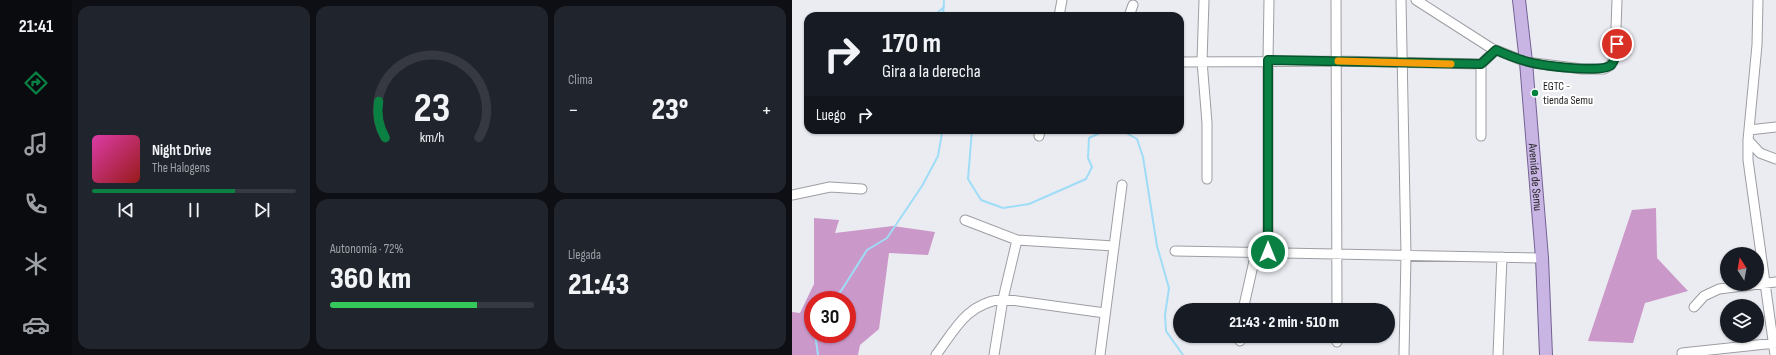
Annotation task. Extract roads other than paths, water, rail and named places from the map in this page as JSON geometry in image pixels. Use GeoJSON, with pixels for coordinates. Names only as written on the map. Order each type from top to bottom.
{"type":"FeatureCollection","features":[{"type":"Feature","properties":{"kind":"main road","name":"Avenida de Semu"},"geometry":{"type":"LineString","coordinates":[[1518,0],[1526,62],[1542,258],[1546,355]]}},
{"type":"Feature","properties":{"kind":"street"},"geometry":{"type":"LineString","coordinates":[[1060,12],[1062,0]]}},
{"type":"Feature","properties":{"kind":"street"},"geometry":{"type":"LineString","coordinates":[[1204,0],[1202,60],[1207,115],[1207,179]]}},
{"type":"Feature","properties":{"kind":"street"},"geometry":{"type":"LineString","coordinates":[[1268,252],[1269,0]]}},
{"type":"Feature","properties":{"kind":"street"},"geometry":{"type":"LineString","coordinates":[[1336,0],[1337,303]]}},
{"type":"Feature","properties":{"kind":"street"},"geometry":{"type":"LineString","coordinates":[[1401,0],[1406,255],[1404,355]]}},
{"type":"Feature","properties":{"kind":"street"},"geometry":{"type":"LineString","coordinates":[[1416,0],[1496,50],[1526,62],[1582,69],[1604,69],[1611,65],[1615,56],[1617,44],[1617,0]]}},
{"type":"Feature","properties":{"kind":"street"},"geometry":{"type":"LineString","coordinates":[[1758,0],[1757,45],[1748,140],[1750,175],[1775,343],[1775,355]]}},
{"type":"Feature","properties":{"kind":"street"},"geometry":{"type":"LineString","coordinates":[[1130,12],[1133,5]]}},
{"type":"Feature","properties":{"kind":"street"},"geometry":{"type":"LineString","coordinates":[[1184,62],[1202,60],[1268,60],[1481,64],[1496,50]]}},
{"type":"Feature","properties":{"kind":"street"},"geometry":{"type":"LineString","coordinates":[[1481,64],[1481,136]]}},
{"type":"Feature","properties":{"kind":"street"},"geometry":{"type":"LineString","coordinates":[[1749,130],[1776,127]]}},
{"type":"Feature","properties":{"kind":"street"},"geometry":{"type":"LineString","coordinates":[[1748,140],[1760,153],[1776,159]]}},
{"type":"Feature","properties":{"kind":"street"},"geometry":{"type":"LineString","coordinates":[[1100,355],[1122,184]]}},
{"type":"Feature","properties":{"kind":"street"},"geometry":{"type":"LineString","coordinates":[[792,195],[830,187],[862,189]]}},
{"type":"Feature","properties":{"kind":"street"},"geometry":{"type":"LineString","coordinates":[[965,220],[1017,240],[1114,246]]}},
{"type":"Feature","properties":{"kind":"street"},"geometry":{"type":"LineString","coordinates":[[994,355],[1003,299],[1017,240]]}},
{"type":"Feature","properties":{"kind":"street"},"geometry":{"type":"LineString","coordinates":[[1175,251],[1542,258]]}},
{"type":"Feature","properties":{"kind":"street"},"geometry":{"type":"LineString","coordinates":[[1245,303],[1256,252]]}},
{"type":"Feature","properties":{"kind":"street"},"geometry":{"type":"LineString","coordinates":[[1498,355],[1502,258]]}},
{"type":"Feature","properties":{"kind":"street"},"geometry":{"type":"LineString","coordinates":[[1694,307],[1704,296],[1719,289],[1776,282]]}},
{"type":"Feature","properties":{"kind":"street"},"geometry":{"type":"LineString","coordinates":[[936,355],[965,316],[988,301],[1003,299],[1105,314]]}},
{"type":"Feature","properties":{"kind":"street"},"geometry":{"type":"LineString","coordinates":[[1682,353],[1775,343]]}},
{"type":"Feature","properties":{"kind":"waterway"},"geometry":{"type":"LineString","coordinates":[[943,12],[944,0]]}},
{"type":"Feature","properties":{"kind":"waterway"},"geometry":{"type":"LineString","coordinates":[[938,12],[944,7]]}},
{"type":"Feature","properties":{"kind":"waterway"},"geometry":{"type":"LineString","coordinates":[[841,291],[867,250],[887,238],[922,186],[938,156],[942,134]]}},
{"type":"Feature","properties":{"kind":"waterway"},"geometry":{"type":"LineString","coordinates":[[972,134],[968,179],[981,200],[1003,208],[1029,204],[1086,179],[1092,167],[1088,158],[1089,138],[1098,134]]}},
{"type":"Feature","properties":{"kind":"waterway"},"geometry":{"type":"LineString","coordinates":[[1128,134],[1137,139],[1143,157],[1157,246],[1169,288],[1165,315],[1166,331],[1183,355]]}},
{"type":"Feature","properties":{"kind":"waterway"},"geometry":{"type":"LineString","coordinates":[[816,343],[818,355]]}},
{"type":"Feature","properties":{"kind":"place","name":"EGTC - tienda Semu"},"geometry":{"type":"Point","coordinates":[1535,93]}}]}
